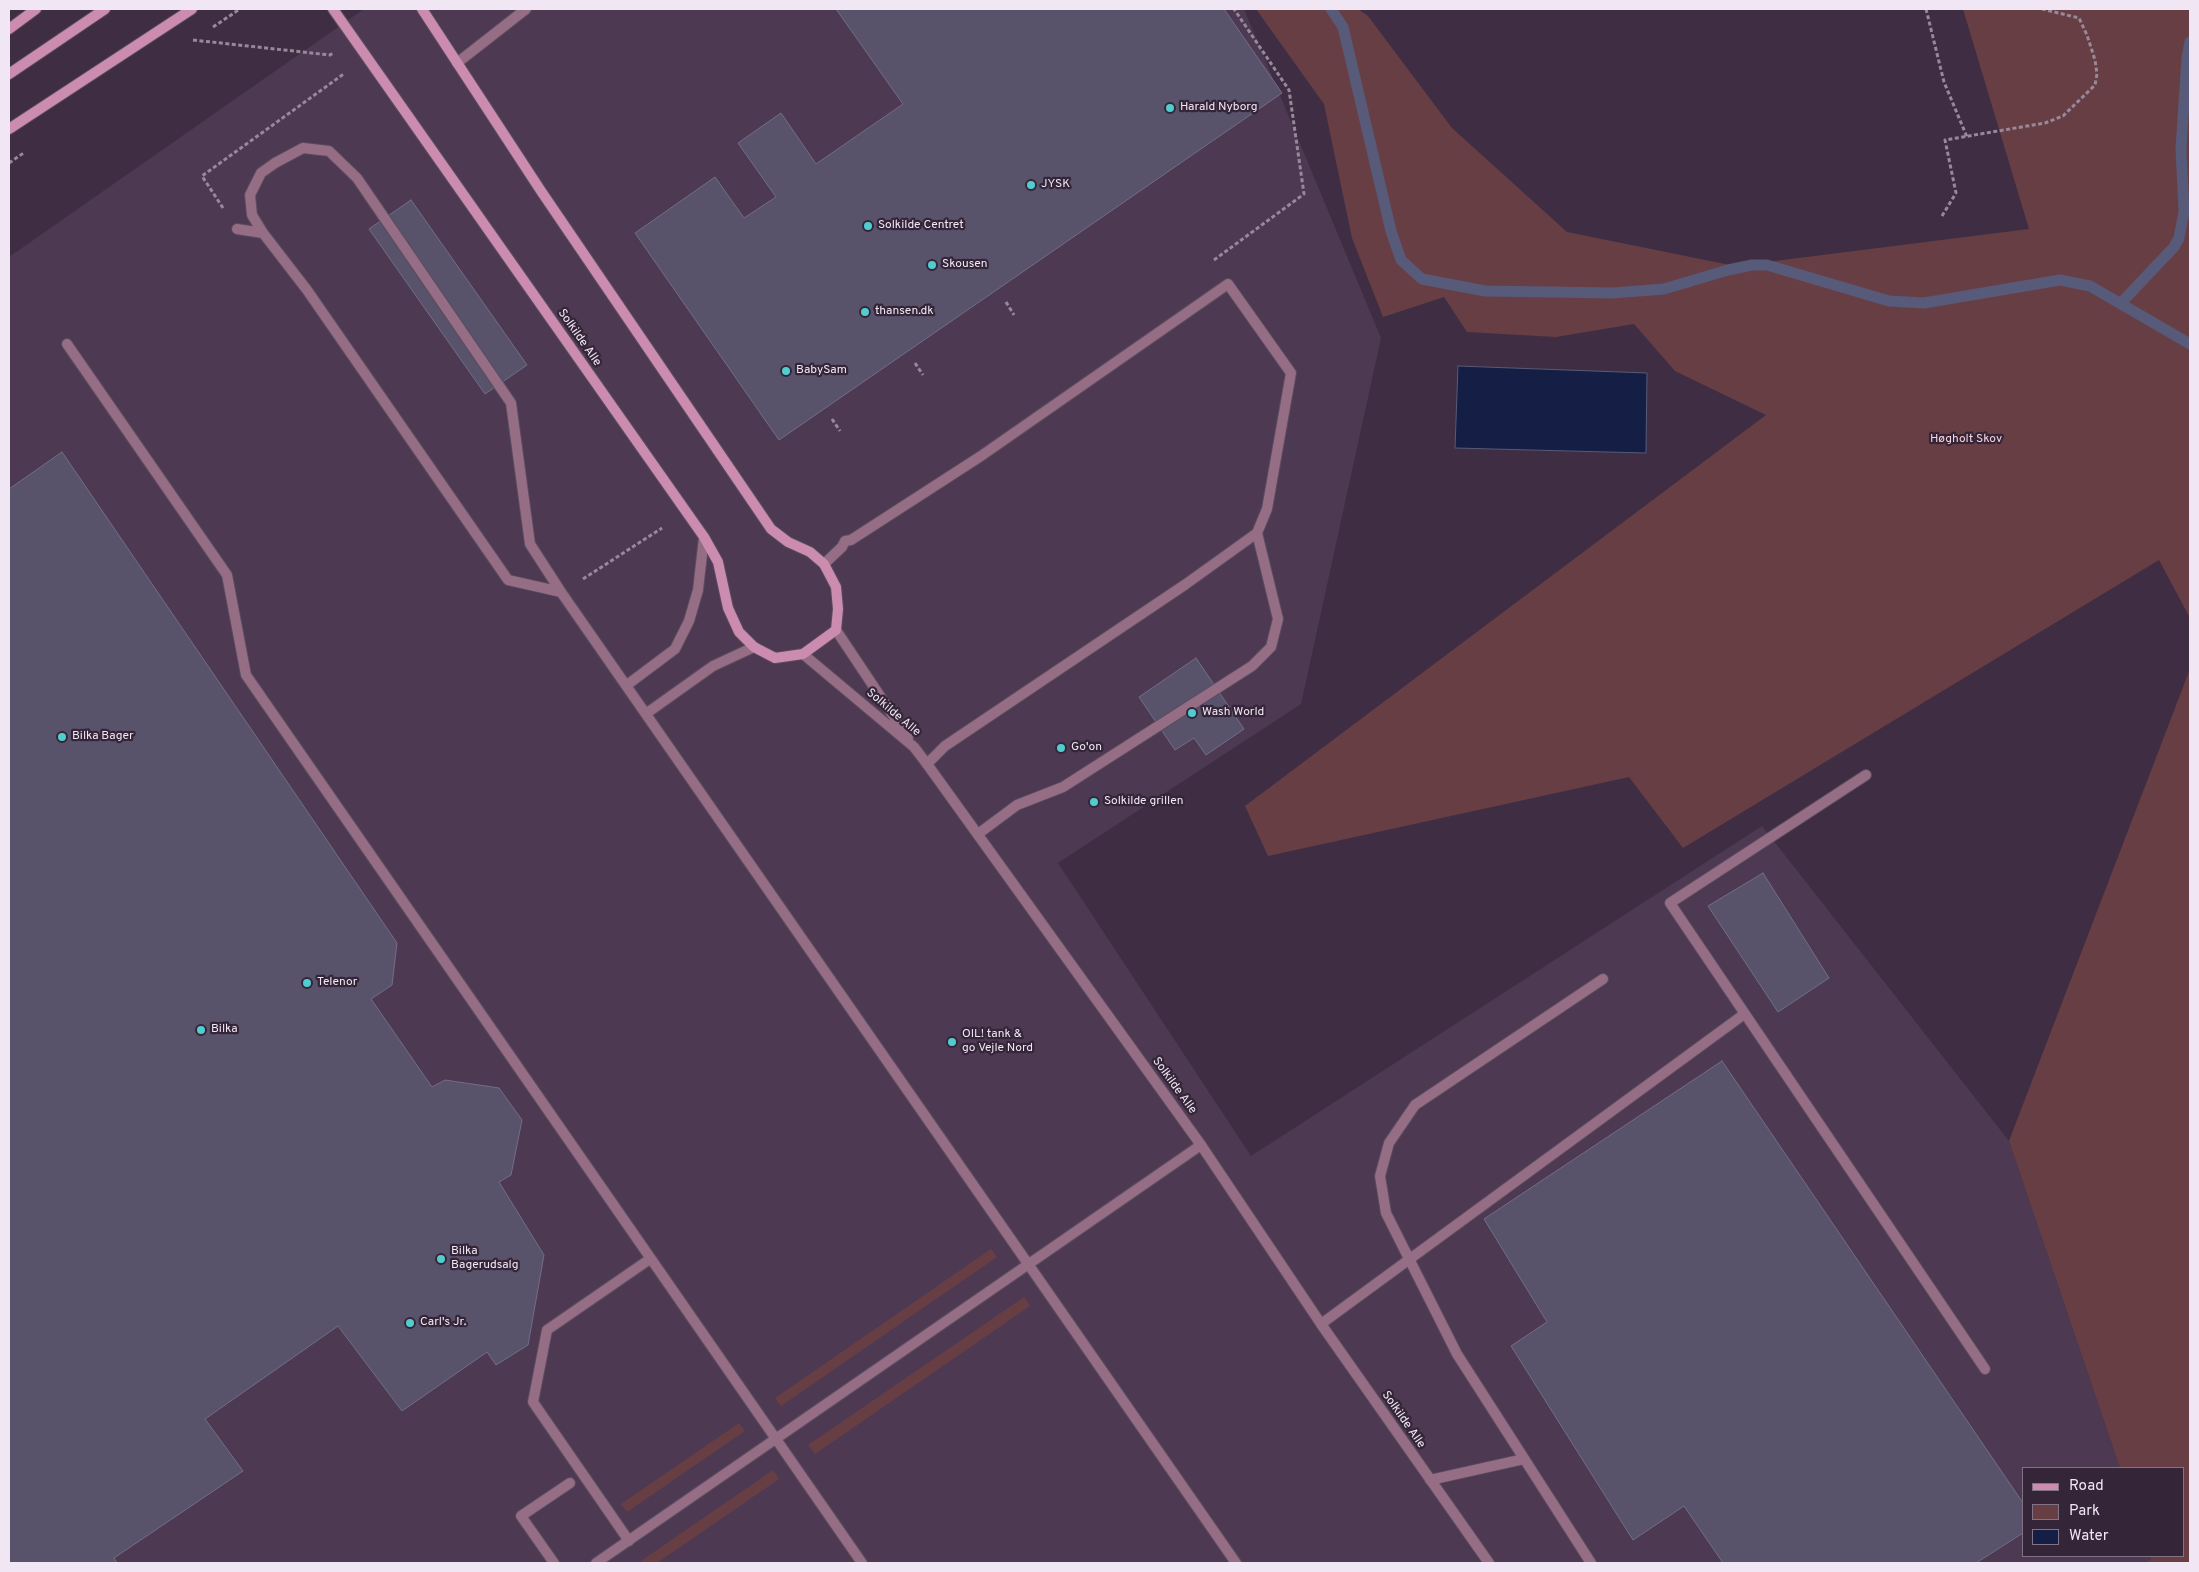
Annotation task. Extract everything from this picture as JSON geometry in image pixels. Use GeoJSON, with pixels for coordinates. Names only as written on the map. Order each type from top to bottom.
{"type":"FeatureCollection","features":[{"type":"Feature","properties":{"kind":"street"},"geometry":{"type":"LineString","coordinates":[[9,29],[36,9]]}},
{"type":"Feature","properties":{"kind":"street"},"geometry":{"type":"LineString","coordinates":[[9,74],[105,9]]}},
{"type":"Feature","properties":{"kind":"street"},"geometry":{"type":"LineString","coordinates":[[9,129],[192,9]]}},
{"type":"Feature","properties":{"kind":"street","name":"Solkilde Alle"},"geometry":{"type":"LineString","coordinates":[[333,9],[704,536],[718,562],[728,608],[739,632],[754,647],[775,658],[803,654],[836,630]]}},
{"type":"Feature","properties":{"kind":"street"},"geometry":{"type":"LineString","coordinates":[[422,9],[771,529],[788,542],[810,552],[824,564],[836,587],[838,609],[836,630],[914,747]]}},
{"type":"Feature","properties":{"kind":"street"},"geometry":{"type":"LineString","coordinates":[[457,63],[526,9]]}},
{"type":"Feature","properties":{"kind":"street"},"geometry":{"type":"LineString","coordinates":[[561,592],[538,589],[508,580],[307,290],[263,233],[252,216],[250,195],[261,173],[275,163],[303,148],[329,152],[357,178],[511,403],[530,544],[561,592],[628,685],[1236,1563]]}},
{"type":"Feature","properties":{"kind":"street"},"geometry":{"type":"LineString","coordinates":[[236,229],[263,233]]}},
{"type":"Feature","properties":{"kind":"street"},"geometry":{"type":"LineString","coordinates":[[824,564],[842,548],[846,541],[981,456],[1228,284],[1291,373],[1267,509],[1257,533],[1186,584],[946,746],[927,764]]}},
{"type":"Feature","properties":{"kind":"street"},"geometry":{"type":"LineString","coordinates":[[67,344],[228,575],[246,675],[862,1563]]}},
{"type":"Feature","properties":{"kind":"street"},"geometry":{"type":"LineString","coordinates":[[978,834],[1018,805],[1063,788],[1252,666],[1271,647],[1278,619],[1257,533]]}},
{"type":"Feature","properties":{"kind":"street"},"geometry":{"type":"LineString","coordinates":[[628,685],[675,649],[690,621],[698,590],[704,536]]}},
{"type":"Feature","properties":{"kind":"street"},"geometry":{"type":"LineString","coordinates":[[646,713],[713,666],[754,647]]}},
{"type":"Feature","properties":{"kind":"street","name":"Solkilde Alle"},"geometry":{"type":"LineString","coordinates":[[803,654],[914,747],[927,764],[1201,1145],[1321,1324],[1489,1563]]}},
{"type":"Feature","properties":{"kind":"street"},"geometry":{"type":"LineString","coordinates":[[1866,775],[1670,904],[1743,1015],[1984,1369]]}},
{"type":"Feature","properties":{"kind":"street"},"geometry":{"type":"LineString","coordinates":[[1591,1563],[1457,1354],[1386,1213],[1380,1176],[1389,1143],[1415,1105],[1603,979]]}},
{"type":"Feature","properties":{"kind":"street"},"geometry":{"type":"LineString","coordinates":[[1321,1324],[1743,1015]]}},
{"type":"Feature","properties":{"kind":"street"},"geometry":{"type":"LineString","coordinates":[[596,1563],[1201,1145]]}},
{"type":"Feature","properties":{"kind":"street"},"geometry":{"type":"LineString","coordinates":[[629,1541],[533,1402],[547,1330],[650,1258]]}},
{"type":"Feature","properties":{"kind":"street"},"geometry":{"type":"LineString","coordinates":[[1430,1480],[1524,1458]]}},
{"type":"Feature","properties":{"kind":"street"},"geometry":{"type":"LineString","coordinates":[[554,1563],[522,1516],[570,1483]]}},
{"type":"Feature","properties":{"kind":"path"},"geometry":{"type":"LineString","coordinates":[[1214,260],[1304,194],[1289,90],[1234,9]]}},
{"type":"Feature","properties":{"kind":"path"},"geometry":{"type":"LineString","coordinates":[[1926,9],[1944,82],[1967,136]]}},
{"type":"Feature","properties":{"kind":"path"},"geometry":{"type":"LineString","coordinates":[[1942,216],[1956,193],[1945,140],[2045,123],[2063,116],[2095,84],[2098,74],[2095,60],[2087,34],[2079,18],[2042,9]]}},
{"type":"Feature","properties":{"kind":"path"},"geometry":{"type":"LineString","coordinates":[[193,40],[330,55],[353,37]]}},
{"type":"Feature","properties":{"kind":"path"},"geometry":{"type":"LineString","coordinates":[[236,229],[202,176],[346,73]]}},
{"type":"Feature","properties":{"kind":"path"},"geometry":{"type":"LineString","coordinates":[[1006,302],[1014,315]]}},
{"type":"Feature","properties":{"kind":"path"},"geometry":{"type":"LineString","coordinates":[[915,364],[923,375]]}},
{"type":"Feature","properties":{"kind":"path"},"geometry":{"type":"LineString","coordinates":[[832,419],[840,431]]}},
{"type":"Feature","properties":{"kind":"path"},"geometry":{"type":"LineString","coordinates":[[561,592],[662,528]]}},
{"type":"Feature","properties":{"kind":"shaded area"},"geometry":{"type":"Polygon","coordinates":[[[364,9],[1244,9],[1381,338],[1301,704],[1058,863],[1251,1156],[1762,826],[2009,1141],[2120,1467],[2022,1467],[2022,1557],[2150,1557],[2151,1559],[2145,1563],[9,1563],[9,257],[364,9]]]}},
{"type":"Feature","properties":{"kind":"green space","name":"Høgholt Skov"},"geometry":{"type":"Polygon","coordinates":[[[1256,9],[1358,9],[1368,16],[1452,128],[1567,232],[1735,266],[2029,229],[1963,9],[2190,9],[2190,618],[2159,560],[1683,848],[1629,777],[1268,856],[1245,806],[1766,415],[1675,371],[1634,324],[1556,337],[1467,332],[1444,297],[1383,317],[1352,238],[1324,104],[1256,9]]]}},
{"type":"Feature","properties":{"kind":"green space"},"geometry":{"type":"Polygon","coordinates":[[[2190,669],[2190,1563],[2145,1563],[2151,1559],[2150,1557],[2184,1557],[2184,1467],[2120,1467],[2009,1141],[2190,669]]]}},
{"type":"Feature","properties":{"kind":"green space"},"geometry":{"type":"Polygon","coordinates":[[[991,1249],[997,1257],[781,1406],[775,1398],[991,1249]]]}},
{"type":"Feature","properties":{"kind":"green space"},"geometry":{"type":"Polygon","coordinates":[[[1024,1297],[1030,1306],[815,1454],[808,1445],[1024,1297]]]}},
{"type":"Feature","properties":{"kind":"green space"},"geometry":{"type":"Polygon","coordinates":[[[739,1423],[745,1431],[627,1512],[621,1504],[739,1423]]]}},
{"type":"Feature","properties":{"kind":"green space"},"geometry":{"type":"Polygon","coordinates":[[[773,1470],[779,1479],[657,1563],[638,1563],[773,1470]]]}},
{"type":"Feature","properties":{"kind":"water"},"geometry":{"type":"Polygon","coordinates":[[[1458,366],[1647,373],[1646,453],[1455,448],[1458,366]]]}},
{"type":"Feature","properties":{"kind":"building","name":"Solkilde Centret"},"geometry":{"type":"Polygon","coordinates":[[[836,9],[1224,9],[1282,93],[779,440],[635,233],[715,177],[744,218],[776,197],[738,143],[781,113],[816,164],[903,104],[836,9]]]}},
{"type":"Feature","properties":{"kind":"building"},"geometry":{"type":"Polygon","coordinates":[[[411,200],[527,365],[485,394],[369,229],[411,200]]]}},
{"type":"Feature","properties":{"kind":"building","name":"Bilka"},"geometry":{"type":"Polygon","coordinates":[[[62,452],[397,943],[392,985],[371,999],[432,1087],[445,1080],[499,1088],[522,1120],[511,1175],[499,1182],[544,1255],[528,1345],[496,1365],[487,1352],[402,1411],[338,1326],[205,1419],[243,1471],[114,1558],[117,1563],[9,1563],[9,489],[62,452]]]}},
{"type":"Feature","properties":{"kind":"building","name":"Wash World"},"geometry":{"type":"Polygon","coordinates":[[[1196,658],[1244,729],[1206,755],[1194,738],[1175,750],[1139,697],[1196,658]]]}},
{"type":"Feature","properties":{"kind":"building"},"geometry":{"type":"Polygon","coordinates":[[[1763,873],[1829,978],[1778,1012],[1708,906],[1763,873]]]}},
{"type":"Feature","properties":{"kind":"building"},"geometry":{"type":"Polygon","coordinates":[[[1722,1061],[2022,1502],[2022,1534],[1976,1563],[1723,1563],[1684,1506],[1633,1540],[1511,1346],[1547,1322],[1484,1219],[1722,1061]]]}},
{"type":"Feature","properties":{"kind":"waterway"},"geometry":{"type":"LineString","coordinates":[[1331,9],[1343,27],[1391,231],[1401,260],[1422,279],[1485,291],[1613,293],[1664,289],[1728,270],[1752,265],[1767,265],[1889,301],[1924,303],[2060,280],[2090,286],[2190,344]]}},
{"type":"Feature","properties":{"kind":"waterway"},"geometry":{"type":"LineString","coordinates":[[2121,303],[2174,247],[2179,238],[2184,212],[2181,149],[2187,57],[2190,42]]}},
{"type":"Feature","properties":{"kind":"place","name":"Harald Nyborg"},"geometry":{"type":"Point","coordinates":[1170,108]}},
{"type":"Feature","properties":{"kind":"place","name":"JYSK"},"geometry":{"type":"Point","coordinates":[1031,185]}},
{"type":"Feature","properties":{"kind":"place","name":"Solkilde Centret"},"geometry":{"type":"Point","coordinates":[868,226]}},
{"type":"Feature","properties":{"kind":"place","name":"Skousen"},"geometry":{"type":"Point","coordinates":[932,265]}},
{"type":"Feature","properties":{"kind":"place","name":"thansen.dk"},"geometry":{"type":"Point","coordinates":[865,312]}},
{"type":"Feature","properties":{"kind":"place","name":"BabySam"},"geometry":{"type":"Point","coordinates":[786,371]}},
{"type":"Feature","properties":{"kind":"place","name":"Wash World"},"geometry":{"type":"Point","coordinates":[1192,713]}},
{"type":"Feature","properties":{"kind":"place","name":"Bilka Bager"},"geometry":{"type":"Point","coordinates":[62,737]}},
{"type":"Feature","properties":{"kind":"place","name":"Go'on"},"geometry":{"type":"Point","coordinates":[1061,748]}},
{"type":"Feature","properties":{"kind":"place","name":"Solkilde grillen"},"geometry":{"type":"Point","coordinates":[1094,802]}},
{"type":"Feature","properties":{"kind":"place","name":"Telenor"},"geometry":{"type":"Point","coordinates":[307,983]}},
{"type":"Feature","properties":{"kind":"place","name":"Bilka"},"geometry":{"type":"Point","coordinates":[201,1030]}},
{"type":"Feature","properties":{"kind":"place","name":"OIL! tank & go Vejle Nord"},"geometry":{"type":"Point","coordinates":[952,1042]}},
{"type":"Feature","properties":{"kind":"place","name":"Bilka Bagerudsalg"},"geometry":{"type":"Point","coordinates":[441,1259]}},
{"type":"Feature","properties":{"kind":"place","name":"Carl's Jr."},"geometry":{"type":"Point","coordinates":[410,1323]}}]}
